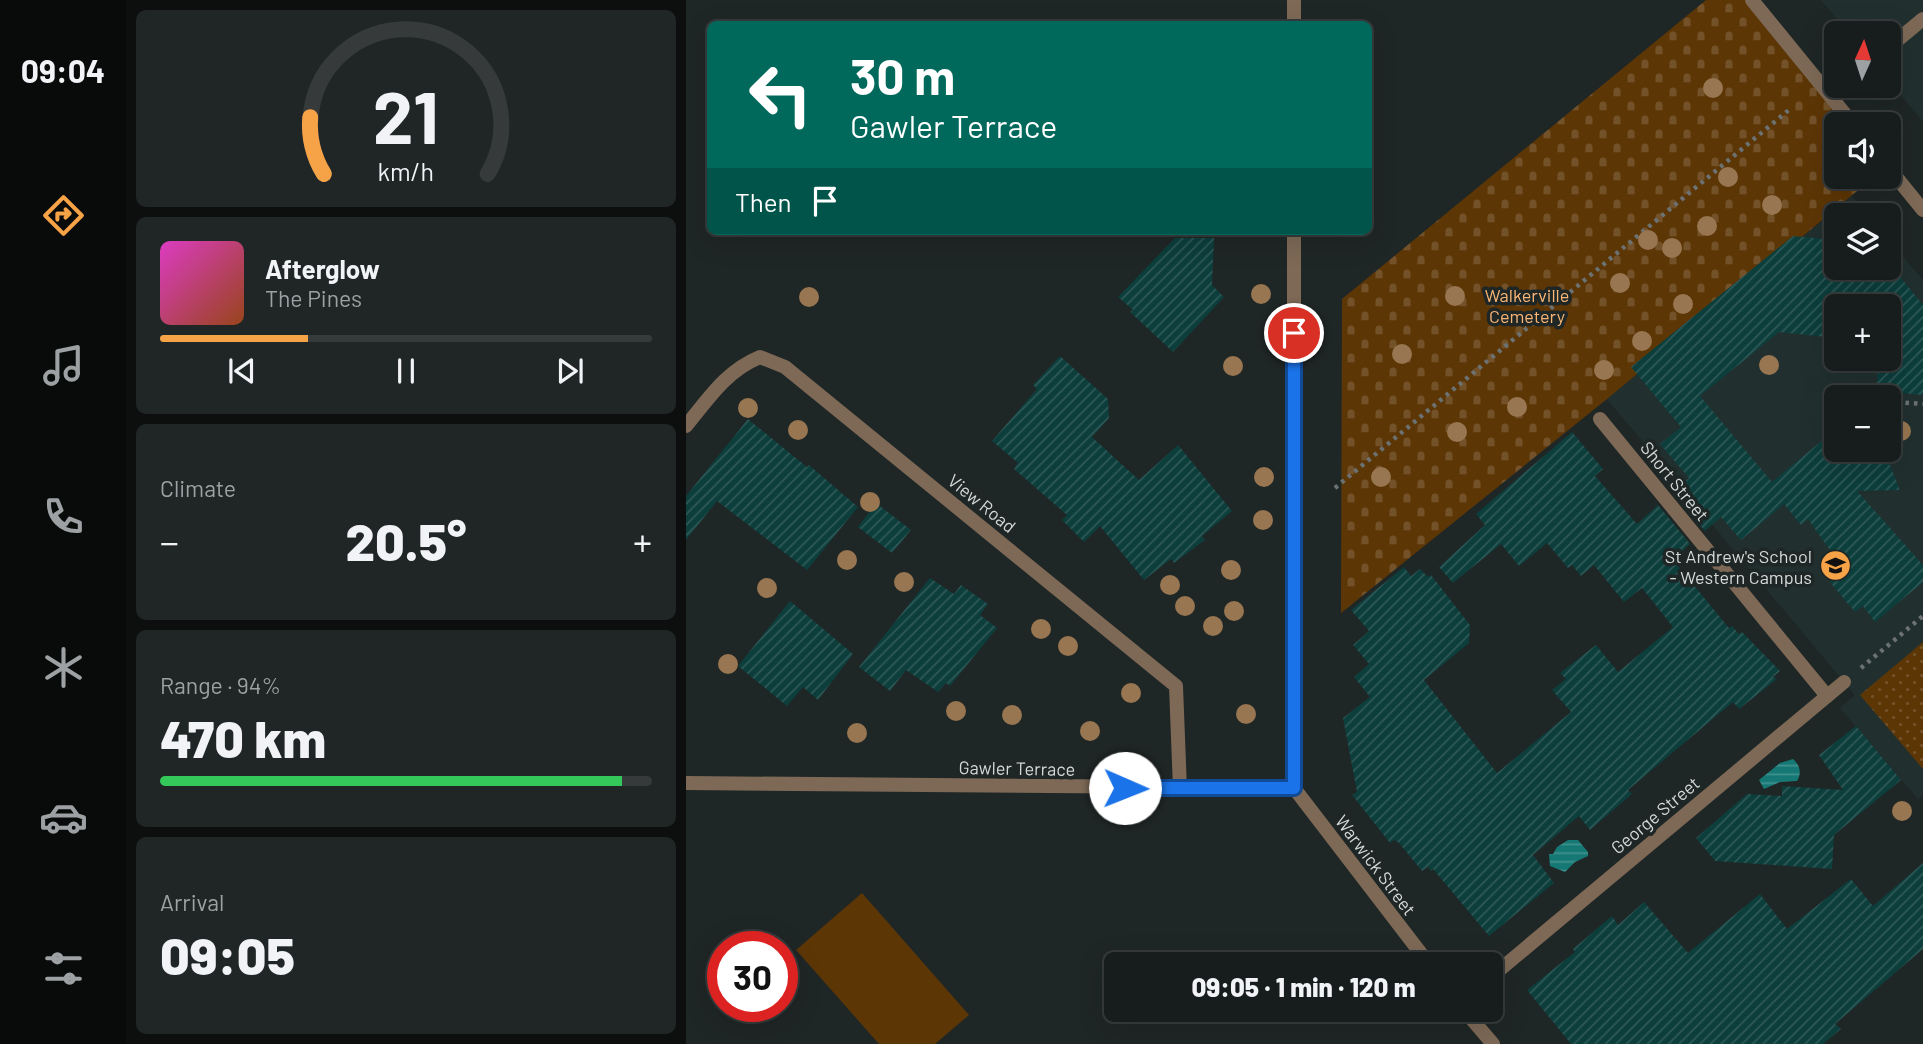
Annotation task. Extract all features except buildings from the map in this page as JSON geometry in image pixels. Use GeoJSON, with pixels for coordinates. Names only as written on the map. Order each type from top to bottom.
{"type":"FeatureCollection","features":[{"type":"Feature","properties":{"kind":"street"},"geometry":{"type":"LineString","coordinates":[[1294,0],[1294,21]]}},
{"type":"Feature","properties":{"kind":"street"},"geometry":{"type":"LineString","coordinates":[[1752,0],[1824,89]]}},
{"type":"Feature","properties":{"kind":"street"},"geometry":{"type":"LineString","coordinates":[[1901,37],[1923,19]]}},
{"type":"Feature","properties":{"kind":"street"},"geometry":{"type":"LineString","coordinates":[[1832,98],[1843,112]]}},
{"type":"Feature","properties":{"kind":"street"},"geometry":{"type":"LineString","coordinates":[[1901,183],[1923,210]]}},
{"type":"Feature","properties":{"kind":"street"},"geometry":{"type":"LineString","coordinates":[[1294,235],[1294,788]]}},
{"type":"Feature","properties":{"kind":"street","name":"View Road"},"geometry":{"type":"LineString","coordinates":[[686,426],[720,384],[741,365],[760,356],[785,367],[1177,686],[1180,789]]}},
{"type":"Feature","properties":{"kind":"street","name":"Short Street"},"geometry":{"type":"LineString","coordinates":[[1600,419],[1827,696]]}},
{"type":"Feature","properties":{"kind":"street","name":"George Street"},"geometry":{"type":"LineString","coordinates":[[1503,967],[1844,682]]}},
{"type":"Feature","properties":{"kind":"street","name":"Gawler Terrace"},"geometry":{"type":"LineString","coordinates":[[686,783],[1294,788]]}},
{"type":"Feature","properties":{"kind":"street","name":"Warwick Street"},"geometry":{"type":"LineString","coordinates":[[1294,788],[1420,952]]}},
{"type":"Feature","properties":{"kind":"street"},"geometry":{"type":"LineString","coordinates":[[1474,1022],[1493,1044]]}},
{"type":"Feature","properties":{"kind":"path"},"geometry":{"type":"LineString","coordinates":[[1335,488],[1790,109]]}},
{"type":"Feature","properties":{"kind":"path"},"geometry":{"type":"LineString","coordinates":[[1901,402],[1923,404]]}},
{"type":"Feature","properties":{"kind":"path"},"geometry":{"type":"LineString","coordinates":[[1844,682],[1923,616]]}},
{"type":"Feature","properties":{"kind":"shaded area"},"geometry":{"type":"Polygon","coordinates":[[[1821,0],[1923,0],[1923,122],[1901,96],[1901,21],[1839,21],[1821,0]]]}},
{"type":"Feature","properties":{"kind":"shaded area","name":"St Andrew's School - Western Campus"},"geometry":{"type":"Polygon","coordinates":[[[1852,196],[1858,203],[1844,203],[1852,196]]]}},
{"type":"Feature","properties":{"kind":"shaded area","name":"St Andrew's School - Western Campus"},"geometry":{"type":"Polygon","coordinates":[[[1824,219],[1824,280],[1901,280],[1901,254],[1923,280],[1923,795],[1918,799],[1840,708],[1855,695],[1607,399],[1824,219]]]}},
{"type":"Feature","properties":{"kind":"green space","name":"Walkerville Cemetery"},"geometry":{"type":"Polygon","coordinates":[[[1706,0],[1752,0],[1824,88],[1824,98],[1832,98],[1843,112],[1824,112],[1824,189],[1860,189],[1843,203],[1824,203],[1824,219],[1607,399],[1341,613],[1342,299],[1706,0]]]}},
{"type":"Feature","properties":{"kind":"green space"},"geometry":{"type":"Polygon","coordinates":[[[1923,642],[1923,769],[1860,695],[1923,642]]]}},
{"type":"Feature","properties":{"kind":"green space"},"geometry":{"type":"Polygon","coordinates":[[[862,893],[969,1015],[935,1044],[879,1044],[798,952],[798,948],[862,893]]]}},
{"type":"Feature","properties":{"kind":"water"},"geometry":{"type":"Polygon","coordinates":[[[1793,759],[1800,769],[1797,781],[1780,782],[1764,789],[1759,780],[1780,763],[1793,759]]]}},
{"type":"Feature","properties":{"kind":"water"},"geometry":{"type":"Polygon","coordinates":[[[1568,840],[1578,840],[1588,852],[1588,856],[1575,862],[1565,872],[1550,866],[1549,854],[1553,854],[1557,847],[1568,840]]]}},
{"type":"Feature","properties":{"kind":"place","name":"St Andrew's School - Western Campus"},"geometry":{"type":"Point","coordinates":[1835,566]}},
{"type":"Feature","properties":{"kind":"route"},"geometry":{"type":"LineString","coordinates":[[1125,788],[1294,788],[1294,333]]}}]}
